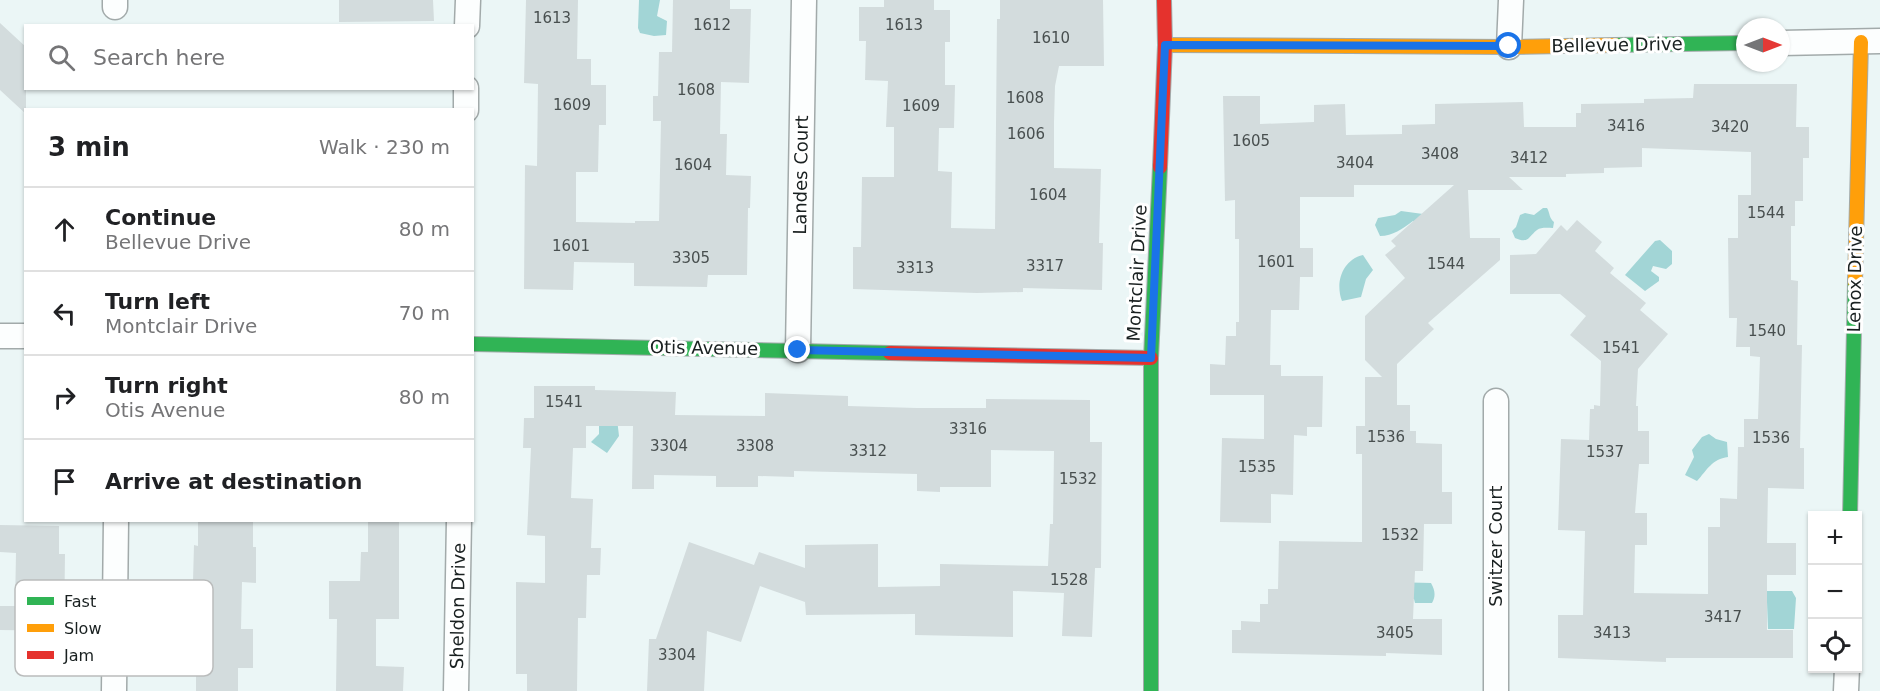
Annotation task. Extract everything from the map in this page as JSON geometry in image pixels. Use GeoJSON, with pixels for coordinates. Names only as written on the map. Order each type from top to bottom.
{"type":"FeatureCollection","features":[{"type":"Feature","properties":{"kind":"street"},"geometry":{"type":"LineString","coordinates":[[467,24],[468,0]]}},
{"type":"Feature","properties":{"kind":"street","name":"Landes Court"},"geometry":{"type":"LineString","coordinates":[[798,350],[804,0]]}},
{"type":"Feature","properties":{"kind":"street","name":"Montclair Drive"},"geometry":{"type":"LineString","coordinates":[[1151,691],[1151,358],[1165,45],[1164,0]]}},
{"type":"Feature","properties":{"kind":"street"},"geometry":{"type":"LineString","coordinates":[[1509,46],[1511,0]]}},
{"type":"Feature","properties":{"kind":"street"},"geometry":{"type":"LineString","coordinates":[[1790,43],[1870,41]]}},
{"type":"Feature","properties":{"kind":"street","name":"Lenox Drive"},"geometry":{"type":"LineString","coordinates":[[1850,511],[1870,41]]}},
{"type":"Feature","properties":{"kind":"street","name":"Bellevue Drive"},"geometry":{"type":"LineString","coordinates":[[1165,45],[1509,46],[1736,43]]}},
{"type":"Feature","properties":{"kind":"street"},"geometry":{"type":"LineString","coordinates":[[466,90],[466,108]]}},
{"type":"Feature","properties":{"kind":"street"},"geometry":{"type":"LineString","coordinates":[[0,336],[24,336]]}},
{"type":"Feature","properties":{"kind":"street","name":"Otis Avenue"},"geometry":{"type":"LineString","coordinates":[[474,345],[1151,358]]}},
{"type":"Feature","properties":{"kind":"street","name":"Switzer Court"},"geometry":{"type":"LineString","coordinates":[[1496,401],[1496,691]]}},
{"type":"Feature","properties":{"kind":"street"},"geometry":{"type":"LineString","coordinates":[[115,580],[116,522]]}},
{"type":"Feature","properties":{"kind":"street","name":"Sheldon Drive"},"geometry":{"type":"LineString","coordinates":[[456,691],[459,522]]}},
{"type":"Feature","properties":{"kind":"street"},"geometry":{"type":"LineString","coordinates":[[1846,691],[1847,673]]}},
{"type":"Feature","properties":{"kind":"street"},"geometry":{"type":"LineString","coordinates":[[114,676],[114,691]]}},
{"type":"Feature","properties":{"kind":"water"},"geometry":{"type":"Polygon","coordinates":[[[639,0],[660,0],[657,16],[667,21],[666,35],[654,36],[640,33],[638,28],[639,0]]]}},
{"type":"Feature","properties":{"kind":"water"},"geometry":{"type":"Polygon","coordinates":[[[1543,208],[1547,208],[1554,222],[1553,228],[1539,229],[1526,240],[1515,238],[1512,231],[1520,215],[1525,213],[1534,215],[1543,208]]]}},
{"type":"Feature","properties":{"kind":"water"},"geometry":{"type":"Polygon","coordinates":[[[1401,211],[1423,214],[1421,228],[1413,221],[1393,233],[1380,236],[1375,225],[1378,218],[1395,215],[1401,211]]]}},
{"type":"Feature","properties":{"kind":"water"},"geometry":{"type":"Polygon","coordinates":[[[1660,240],[1672,251],[1672,264],[1666,269],[1653,266],[1651,271],[1659,277],[1659,281],[1645,291],[1625,275],[1655,241],[1660,240]]]}},
{"type":"Feature","properties":{"kind":"water"},"geometry":{"type":"Polygon","coordinates":[[[1363,255],[1373,270],[1366,279],[1361,297],[1342,301],[1339,287],[1342,273],[1350,262],[1363,255]]]}},
{"type":"Feature","properties":{"kind":"water"},"geometry":{"type":"Polygon","coordinates":[[[616,410],[619,436],[607,453],[591,442],[599,434],[599,413],[616,410]]]}},
{"type":"Feature","properties":{"kind":"water"},"geometry":{"type":"Polygon","coordinates":[[[1709,434],[1727,442],[1728,457],[1714,463],[1697,481],[1685,475],[1694,457],[1692,450],[1702,437],[1709,434]]]}},
{"type":"Feature","properties":{"kind":"water"},"geometry":{"type":"Polygon","coordinates":[[[1391,582],[1431,583],[1434,593],[1432,603],[1415,603],[1414,599],[1387,598],[1391,582]]]}},
{"type":"Feature","properties":{"kind":"water"},"geometry":{"type":"Polygon","coordinates":[[[1753,591],[1792,591],[1796,598],[1794,629],[1768,629],[1767,602],[1753,602],[1753,591]]]}},
{"type":"Feature","properties":{"kind":"building"},"geometry":{"type":"Polygon","coordinates":[[[339,0],[433,0],[434,21],[339,22],[339,0]]]}},
{"type":"Feature","properties":{"kind":"building"},"geometry":{"type":"Polygon","coordinates":[[[526,0],[578,0],[577,59],[591,59],[591,85],[606,85],[606,125],[599,125],[598,172],[576,172],[576,222],[659,221],[661,121],[653,121],[653,96],[658,96],[659,52],[672,52],[673,0],[730,0],[730,9],[751,9],[749,83],[721,82],[720,134],[727,134],[726,175],[751,176],[747,275],[708,275],[707,287],[634,286],[634,263],[574,262],[573,290],[524,289],[525,165],[537,166],[538,84],[524,83],[526,0]]]}},
{"type":"Feature","properties":{"kind":"building"},"geometry":{"type":"Polygon","coordinates":[[[884,0],[934,0],[934,10],[950,10],[950,42],[945,42],[945,85],[955,85],[954,128],[939,128],[938,171],[952,172],[951,228],[995,229],[997,19],[1000,19],[1000,0],[1103,0],[1104,66],[1059,66],[1055,86],[1054,122],[1054,168],[1101,169],[1099,243],[1103,243],[1102,290],[1023,288],[1023,292],[977,293],[853,289],[853,247],[861,247],[862,177],[894,177],[894,127],[886,127],[888,81],[865,80],[866,41],[859,41],[859,7],[884,7],[884,0]]]}},
{"type":"Feature","properties":{"kind":"building"},"geometry":{"type":"Polygon","coordinates":[[[0,23],[24,45],[26,108],[24,108],[24,112],[0,90],[0,23]]]}},
{"type":"Feature","properties":{"kind":"building"},"geometry":{"type":"Polygon","coordinates":[[[1694,84],[1797,84],[1796,127],[1809,127],[1809,158],[1803,158],[1803,201],[1795,201],[1795,226],[1791,226],[1791,280],[1798,281],[1797,345],[1802,345],[1800,448],[1804,448],[1804,489],[1768,488],[1767,543],[1796,543],[1796,575],[1767,575],[1767,630],[1793,630],[1793,658],[1666,658],[1666,662],[1558,658],[1558,615],[1583,615],[1585,531],[1558,530],[1561,439],[1589,440],[1590,409],[1594,409],[1594,405],[1600,406],[1601,361],[1570,335],[1586,316],[1560,294],[1510,294],[1510,255],[1536,254],[1561,225],[1567,231],[1577,220],[1602,242],[1595,251],[1614,268],[1610,273],[1646,303],[1640,310],[1668,334],[1638,369],[1636,406],[1638,406],[1638,431],[1649,431],[1649,464],[1639,464],[1635,513],[1647,513],[1647,545],[1635,545],[1634,593],[1708,594],[1708,527],[1720,527],[1720,498],[1737,499],[1738,447],[1744,447],[1744,419],[1758,419],[1760,357],[1750,356],[1750,347],[1736,347],[1737,318],[1729,318],[1728,238],[1738,238],[1738,195],[1751,195],[1751,152],[1642,148],[1642,167],[1604,168],[1604,173],[1566,174],[1566,177],[1509,177],[1523,190],[1468,190],[1470,238],[1500,238],[1500,260],[1428,323],[1434,329],[1397,364],[1397,405],[1410,405],[1410,431],[1416,431],[1416,443],[1442,444],[1442,492],[1452,492],[1452,524],[1424,524],[1423,571],[1415,571],[1413,619],[1442,619],[1442,655],[1232,653],[1232,630],[1241,630],[1241,621],[1260,622],[1260,604],[1268,604],[1268,589],[1278,589],[1279,541],[1362,542],[1362,454],[1356,454],[1356,426],[1365,426],[1365,377],[1382,377],[1365,360],[1365,316],[1405,278],[1385,255],[1396,246],[1391,241],[1454,185],[1354,185],[1354,197],[1300,197],[1300,248],[1313,248],[1313,277],[1300,277],[1299,310],[1271,310],[1270,365],[1281,365],[1281,376],[1323,376],[1322,427],[1307,427],[1307,436],[1294,435],[1293,495],[1271,494],[1271,523],[1220,522],[1222,438],[1264,439],[1264,395],[1210,395],[1210,364],[1225,365],[1226,336],[1236,336],[1236,322],[1239,322],[1239,239],[1235,239],[1235,200],[1225,201],[1223,96],[1260,96],[1260,124],[1314,122],[1314,105],[1345,104],[1346,135],[1402,134],[1402,125],[1435,124],[1435,104],[1523,102],[1524,127],[1576,127],[1576,113],[1581,113],[1581,104],[1644,103],[1644,99],[1693,98],[1694,84]]]}},
{"type":"Feature","properties":{"kind":"building"},"geometry":{"type":"Polygon","coordinates":[[[534,386],[595,386],[595,390],[676,392],[675,415],[765,416],[765,393],[848,396],[848,406],[917,408],[986,408],[986,399],[1090,400],[1090,442],[1102,442],[1101,568],[1095,568],[1092,637],[1062,636],[1064,593],[1013,591],[1013,637],[915,635],[915,614],[806,615],[805,602],[760,586],[741,642],[707,631],[704,691],[647,691],[649,639],[656,639],[689,542],[754,565],[759,552],[805,568],[805,545],[878,544],[878,587],[940,586],[940,564],[1048,566],[1050,524],[1053,524],[1054,451],[991,450],[991,487],[940,487],[940,492],[917,491],[917,474],[794,471],[794,477],[758,476],[758,487],[716,487],[716,476],[654,475],[654,489],[632,489],[633,426],[586,426],[586,448],[573,448],[571,498],[593,499],[591,548],[601,548],[600,575],[587,575],[586,618],[578,618],[577,691],[527,691],[527,674],[516,674],[516,582],[545,583],[545,536],[527,535],[531,448],[523,448],[524,418],[534,418],[534,386]]]}},
{"type":"Feature","properties":{"kind":"building"},"geometry":{"type":"Polygon","coordinates":[[[198,522],[253,522],[256,583],[242,582],[241,629],[253,629],[253,668],[238,668],[238,691],[196,691],[196,676],[213,676],[213,580],[193,580],[194,545],[198,546],[198,522]]]}},
{"type":"Feature","properties":{"kind":"building"},"geometry":{"type":"Polygon","coordinates":[[[368,522],[399,522],[399,619],[376,619],[376,666],[404,667],[403,691],[336,691],[337,619],[329,619],[329,581],[360,581],[361,552],[368,552],[368,522]]]}},
{"type":"Feature","properties":{"kind":"building"},"geometry":{"type":"Polygon","coordinates":[[[0,525],[59,526],[59,554],[65,554],[65,580],[15,580],[16,553],[0,552],[0,525]]]}},
{"type":"Feature","properties":{"kind":"building"},"geometry":{"type":"Polygon","coordinates":[[[0,606],[15,606],[15,630],[0,630],[0,606]]]}},
{"type":"Feature","properties":{"kind":"traffic: fast"},"geometry":{"type":"LineString","coordinates":[[1615,45],[1736,43]]}},
{"type":"Feature","properties":{"kind":"traffic: fast"},"geometry":{"type":"LineString","coordinates":[[1151,691],[1151,358],[1160,167]]}},
{"type":"Feature","properties":{"kind":"traffic: fast"},"geometry":{"type":"LineString","coordinates":[[1850,511],[1855,282]]}},
{"type":"Feature","properties":{"kind":"traffic: fast"},"geometry":{"type":"LineString","coordinates":[[474,344],[890,353]]}},
{"type":"Feature","properties":{"kind":"traffic: slow"},"geometry":{"type":"LineString","coordinates":[[1855,282],[1861,42]]}},
{"type":"Feature","properties":{"kind":"traffic: slow"},"geometry":{"type":"LineString","coordinates":[[1165,45],[1509,47],[1615,45]]}},
{"type":"Feature","properties":{"kind":"traffic: jam"},"geometry":{"type":"LineString","coordinates":[[1160,167],[1165,45],[1164,0]]}},
{"type":"Feature","properties":{"kind":"traffic: jam"},"geometry":{"type":"LineString","coordinates":[[890,353],[1151,358]]}},
{"type":"Feature","properties":{"kind":"route"},"geometry":{"type":"LineString","coordinates":[[798,350],[1151,358],[1165,45],[1509,46]]}}]}
